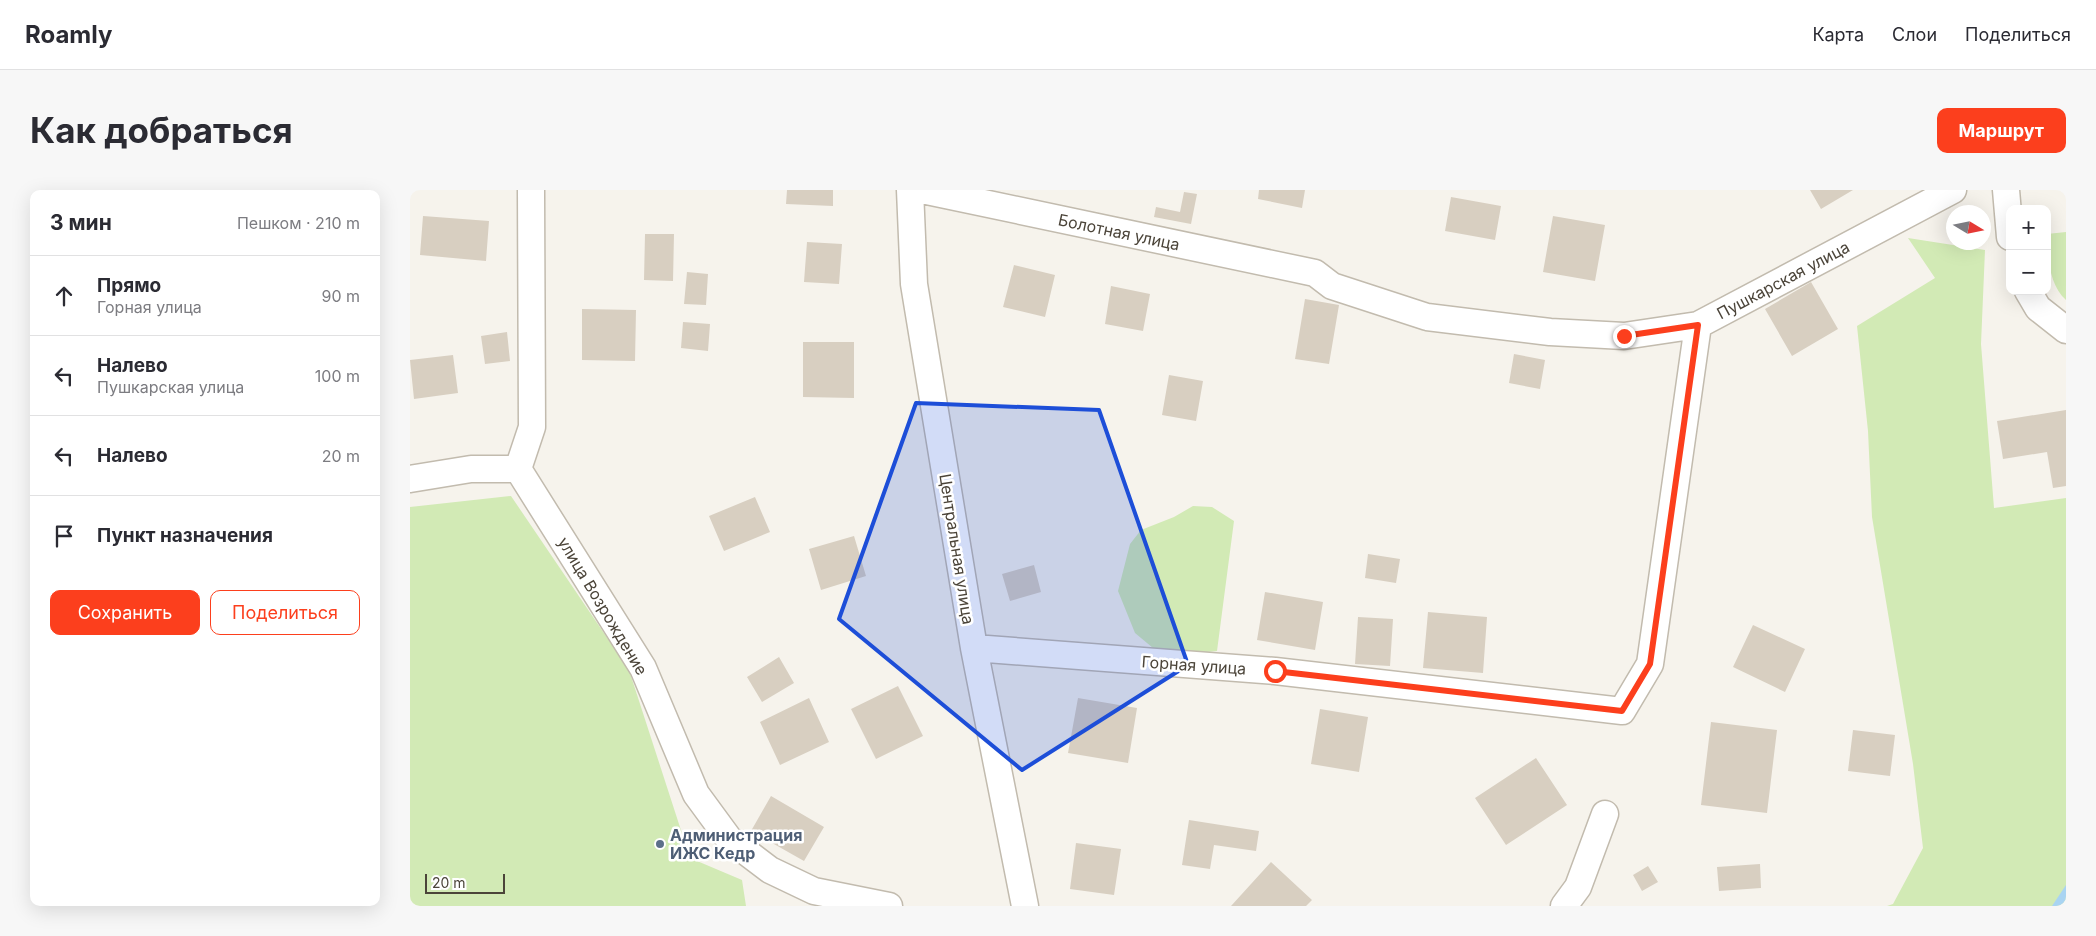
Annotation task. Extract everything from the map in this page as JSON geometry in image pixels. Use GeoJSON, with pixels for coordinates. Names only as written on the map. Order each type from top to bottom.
{"type":"FeatureCollection","features":[{"type":"Feature","properties":{"kind":"street"},"geometry":{"type":"LineString","coordinates":[[410,479],[471,469],[518,470],[532,427],[531,190]]}},
{"type":"Feature","properties":{"kind":"street","name":"Центральная улица"},"geometry":{"type":"LineString","coordinates":[[910,190],[914,284],[974,648],[1025,906]]}},
{"type":"Feature","properties":{"kind":"street","name":"Болотная улица"},"geometry":{"type":"LineString","coordinates":[[922,190],[1315,273],[1332,286],[1427,317],[1550,332],[1624,336],[1698,325]]}},
{"type":"Feature","properties":{"kind":"street","name":"Пушкарская улица"},"geometry":{"type":"LineString","coordinates":[[1622,711],[1650,664],[1698,325],[1953,190]]}},
{"type":"Feature","properties":{"kind":"street"},"geometry":{"type":"LineString","coordinates":[[2006,190],[2007,205]]}},
{"type":"Feature","properties":{"kind":"street"},"geometry":{"type":"LineString","coordinates":[[2030,295],[2038,308],[2066,330]]}},
{"type":"Feature","properties":{"kind":"street","name":"улица Возрождение"},"geometry":{"type":"LineString","coordinates":[[518,470],[643,668],[696,794],[729,839],[770,870],[814,891],[889,906]]}},
{"type":"Feature","properties":{"kind":"street","name":"Горная улица"},"geometry":{"type":"LineString","coordinates":[[974,648],[1275,671],[1622,711]]}},
{"type":"Feature","properties":{"kind":"street"},"geometry":{"type":"LineString","coordinates":[[1564,906],[1578,887],[1605,814]]}},
{"type":"Feature","properties":{"kind":"highlighted area"},"geometry":{"type":"Polygon","coordinates":[[[916,403],[1099,410],[1188,665],[1022,770],[839,619],[916,403]]]}},
{"type":"Feature","properties":{"kind":"green space"},"geometry":{"type":"Polygon","coordinates":[[[2066,232],[2066,300],[2060,294],[2051,272],[2051,234],[2066,232]]]}},
{"type":"Feature","properties":{"kind":"green space"},"geometry":{"type":"Polygon","coordinates":[[[1908,238],[1946,244],[1946,250],[1985,250],[1981,344],[1994,508],[2066,498],[2066,906],[1887,906],[1893,904],[1923,848],[1913,764],[1872,517],[1868,431],[1857,326],[1935,278],[1908,238]]]}},
{"type":"Feature","properties":{"kind":"green space"},"geometry":{"type":"Polygon","coordinates":[[[511,496],[629,670],[690,858],[742,880],[746,906],[410,906],[410,507],[511,496]]]}},
{"type":"Feature","properties":{"kind":"green space"},"geometry":{"type":"Polygon","coordinates":[[[1193,506],[1212,507],[1234,521],[1217,651],[1187,654],[1153,648],[1135,633],[1118,591],[1130,544],[1141,530],[1174,517],[1193,506]]]}},
{"type":"Feature","properties":{"kind":"water"},"geometry":{"type":"Polygon","coordinates":[[[2066,885],[2066,906],[2052,906],[2066,885]]]}},
{"type":"Feature","properties":{"kind":"building"},"geometry":{"type":"Polygon","coordinates":[[[787,190],[833,190],[833,206],[786,204],[787,190]]]}},
{"type":"Feature","properties":{"kind":"building"},"geometry":{"type":"Polygon","coordinates":[[[1259,190],[1305,190],[1302,208],[1258,199],[1259,190]]]}},
{"type":"Feature","properties":{"kind":"building"},"geometry":{"type":"Polygon","coordinates":[[[1810,190],[1853,190],[1821,209],[1810,190]]]}},
{"type":"Feature","properties":{"kind":"building"},"geometry":{"type":"Polygon","coordinates":[[[1184,192],[1197,194],[1191,224],[1154,217],[1156,207],[1180,212],[1184,192]]]}},
{"type":"Feature","properties":{"kind":"building"},"geometry":{"type":"Polygon","coordinates":[[[1451,197],[1501,206],[1495,240],[1445,231],[1451,197]]]}},
{"type":"Feature","properties":{"kind":"building"},"geometry":{"type":"Polygon","coordinates":[[[423,216],[489,221],[486,261],[420,255],[423,216]]]}},
{"type":"Feature","properties":{"kind":"building"},"geometry":{"type":"Polygon","coordinates":[[[1553,216],[1605,225],[1595,281],[1543,272],[1553,216]]]}},
{"type":"Feature","properties":{"kind":"building"},"geometry":{"type":"Polygon","coordinates":[[[645,234],[674,234],[673,281],[644,280],[645,234]]]}},
{"type":"Feature","properties":{"kind":"building"},"geometry":{"type":"Polygon","coordinates":[[[807,242],[842,244],[839,284],[804,282],[807,242]]]}},
{"type":"Feature","properties":{"kind":"building"},"geometry":{"type":"Polygon","coordinates":[[[1014,265],[1055,275],[1045,317],[1003,307],[1014,265]]]}},
{"type":"Feature","properties":{"kind":"building"},"geometry":{"type":"Polygon","coordinates":[[[687,272],[708,274],[706,305],[684,304],[687,272]]]}},
{"type":"Feature","properties":{"kind":"building"},"geometry":{"type":"Polygon","coordinates":[[[1811,282],[1838,329],[1792,356],[1765,309],[1811,282]]]}},
{"type":"Feature","properties":{"kind":"building"},"geometry":{"type":"Polygon","coordinates":[[[1111,286],[1150,294],[1143,331],[1105,324],[1111,286]]]}},
{"type":"Feature","properties":{"kind":"building"},"geometry":{"type":"Polygon","coordinates":[[[1305,299],[1339,305],[1329,364],[1295,359],[1305,299]]]}},
{"type":"Feature","properties":{"kind":"building"},"geometry":{"type":"Polygon","coordinates":[[[582,309],[636,310],[635,361],[582,360],[582,309]]]}},
{"type":"Feature","properties":{"kind":"building"},"geometry":{"type":"Polygon","coordinates":[[[683,322],[710,324],[708,351],[681,348],[683,322]]]}},
{"type":"Feature","properties":{"kind":"building"},"geometry":{"type":"Polygon","coordinates":[[[507,332],[510,361],[485,364],[481,336],[507,332]]]}},
{"type":"Feature","properties":{"kind":"building"},"geometry":{"type":"Polygon","coordinates":[[[803,342],[854,342],[854,398],[803,397],[803,342]]]}},
{"type":"Feature","properties":{"kind":"building"},"geometry":{"type":"Polygon","coordinates":[[[1514,354],[1545,360],[1540,389],[1509,383],[1514,354]]]}},
{"type":"Feature","properties":{"kind":"building"},"geometry":{"type":"Polygon","coordinates":[[[453,355],[458,393],[414,399],[410,360],[453,355]]]}},
{"type":"Feature","properties":{"kind":"building"},"geometry":{"type":"Polygon","coordinates":[[[1169,375],[1203,381],[1196,421],[1162,415],[1169,375]]]}},
{"type":"Feature","properties":{"kind":"building"},"geometry":{"type":"Polygon","coordinates":[[[2066,410],[2066,486],[2053,488],[2047,452],[2003,459],[1997,421],[2066,410]]]}},
{"type":"Feature","properties":{"kind":"building"},"geometry":{"type":"Polygon","coordinates":[[[755,497],[770,532],[724,551],[709,516],[755,497]]]}},
{"type":"Feature","properties":{"kind":"building"},"geometry":{"type":"Polygon","coordinates":[[[854,536],[866,576],[821,590],[809,549],[854,536]]]}},
{"type":"Feature","properties":{"kind":"building"},"geometry":{"type":"Polygon","coordinates":[[[1368,554],[1400,559],[1396,583],[1365,578],[1368,554]]]}},
{"type":"Feature","properties":{"kind":"building"},"geometry":{"type":"Polygon","coordinates":[[[1034,565],[1041,592],[1010,601],[1002,574],[1034,565]]]}},
{"type":"Feature","properties":{"kind":"building"},"geometry":{"type":"Polygon","coordinates":[[[1265,592],[1323,602],[1315,650],[1257,640],[1265,592]]]}},
{"type":"Feature","properties":{"kind":"building"},"geometry":{"type":"Polygon","coordinates":[[[1428,612],[1487,617],[1483,673],[1423,668],[1428,612]]]}},
{"type":"Feature","properties":{"kind":"building"},"geometry":{"type":"Polygon","coordinates":[[[1358,617],[1393,619],[1390,666],[1355,664],[1358,617]]]}},
{"type":"Feature","properties":{"kind":"building"},"geometry":{"type":"Polygon","coordinates":[[[1753,625],[1805,649],[1785,692],[1733,667],[1753,625]]]}},
{"type":"Feature","properties":{"kind":"building"},"geometry":{"type":"Polygon","coordinates":[[[779,657],[794,683],[762,702],[747,677],[779,657]]]}},
{"type":"Feature","properties":{"kind":"building"},"geometry":{"type":"Polygon","coordinates":[[[898,686],[923,736],[876,759],[851,709],[898,686]]]}},
{"type":"Feature","properties":{"kind":"building"},"geometry":{"type":"Polygon","coordinates":[[[809,698],[829,742],[780,765],[760,722],[809,698]]]}},
{"type":"Feature","properties":{"kind":"building"},"geometry":{"type":"Polygon","coordinates":[[[1078,698],[1137,708],[1128,763],[1068,753],[1078,698]]]}},
{"type":"Feature","properties":{"kind":"building"},"geometry":{"type":"Polygon","coordinates":[[[1320,709],[1368,717],[1359,772],[1311,764],[1320,709]]]}},
{"type":"Feature","properties":{"kind":"building"},"geometry":{"type":"Polygon","coordinates":[[[1711,722],[1777,730],[1767,813],[1701,805],[1711,722]]]}},
{"type":"Feature","properties":{"kind":"building"},"geometry":{"type":"Polygon","coordinates":[[[1853,730],[1895,735],[1890,776],[1848,771],[1853,730]]]}},
{"type":"Feature","properties":{"kind":"building"},"geometry":{"type":"Polygon","coordinates":[[[1536,758],[1567,805],[1506,845],[1475,798],[1536,758]]]}},
{"type":"Feature","properties":{"kind":"building"},"geometry":{"type":"Polygon","coordinates":[[[771,796],[824,827],[804,861],[751,831],[771,796]]]}},
{"type":"Feature","properties":{"kind":"building"},"geometry":{"type":"Polygon","coordinates":[[[1189,820],[1259,831],[1256,851],[1214,845],[1210,869],[1182,865],[1189,820]]]}},
{"type":"Feature","properties":{"kind":"building"},"geometry":{"type":"Polygon","coordinates":[[[1076,843],[1121,849],[1114,895],[1070,889],[1076,843]]]}},
{"type":"Feature","properties":{"kind":"building"},"geometry":{"type":"Polygon","coordinates":[[[1271,862],[1312,900],[1306,906],[1231,906],[1271,862]]]}},
{"type":"Feature","properties":{"kind":"building"},"geometry":{"type":"Polygon","coordinates":[[[1760,864],[1761,888],[1719,891],[1717,867],[1760,864]]]}},
{"type":"Feature","properties":{"kind":"building"},"geometry":{"type":"Polygon","coordinates":[[[1648,866],[1658,882],[1642,891],[1633,875],[1648,866]]]}},
{"type":"Feature","properties":{"kind":"place","name":"Администрация ИЖС Кедр"},"geometry":{"type":"Point","coordinates":[660,844]}},
{"type":"Feature","properties":{"kind":"route"},"geometry":{"type":"LineString","coordinates":[[1275,671],[1622,711],[1650,664],[1698,325],[1624,336]]}}]}
